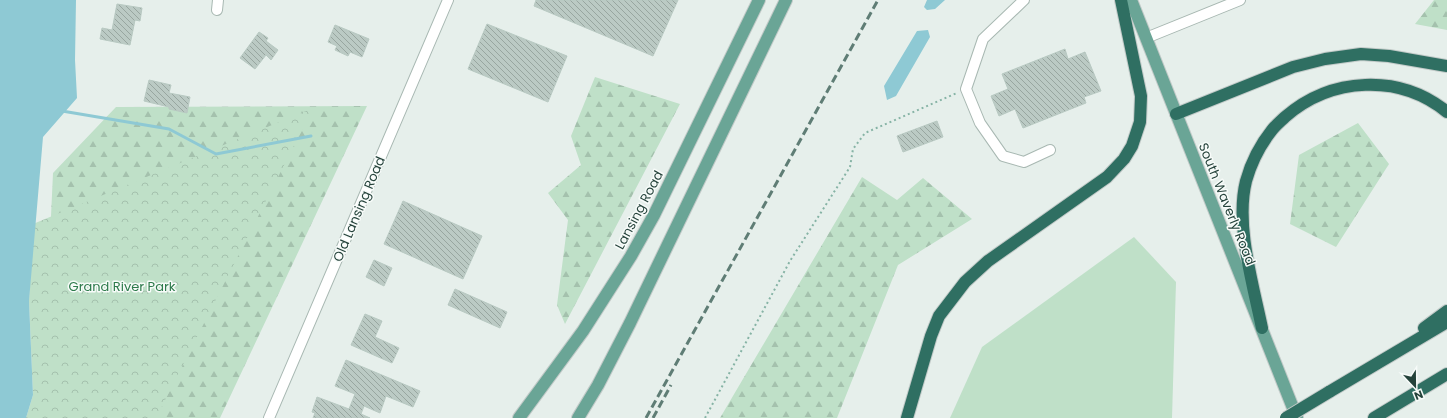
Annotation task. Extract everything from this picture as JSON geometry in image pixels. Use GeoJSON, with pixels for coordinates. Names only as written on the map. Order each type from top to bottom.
{"type":"FeatureCollection","features":[{"type":"Feature","properties":{"kind":"highway"},"geometry":{"type":"LineString","coordinates":[[907,418],[933,331],[939,316],[958,290],[971,275],[988,261],[1107,177],[1124,159],[1132,146],[1140,122],[1142,96],[1121,0]]}},
{"type":"Feature","properties":{"kind":"highway"},"geometry":{"type":"LineString","coordinates":[[1176,114],[1294,67],[1325,59],[1361,54],[1389,56],[1447,66]]}},
{"type":"Feature","properties":{"kind":"highway"},"geometry":{"type":"LineString","coordinates":[[1262,328],[1245,246],[1243,204],[1246,182],[1252,164],[1261,144],[1273,128],[1297,107],[1317,96],[1346,86],[1384,85],[1402,89],[1418,94],[1436,103],[1447,112]]}},
{"type":"Feature","properties":{"kind":"highway"},"geometry":{"type":"LineString","coordinates":[[1353,378],[1447,311]]}},
{"type":"Feature","properties":{"kind":"highway"},"geometry":{"type":"LineString","coordinates":[[1286,418],[1447,322]]}},
{"type":"Feature","properties":{"kind":"highway"},"geometry":{"type":"LineString","coordinates":[[1374,418],[1447,374]]}},
{"type":"Feature","properties":{"kind":"main road","name":"Lansing Road"},"geometry":{"type":"LineString","coordinates":[[519,418],[582,330],[631,256],[658,208],[759,0]]}},
{"type":"Feature","properties":{"kind":"main road"},"geometry":{"type":"LineString","coordinates":[[578,418],[598,385],[630,323],[786,0]]}},
{"type":"Feature","properties":{"kind":"main road","name":"South Waverly Road"},"geometry":{"type":"LineString","coordinates":[[1131,0],[1298,418]]}},
{"type":"Feature","properties":{"kind":"street","name":"Old Lansing Road"},"geometry":{"type":"LineString","coordinates":[[269,418],[448,0]]}},
{"type":"Feature","properties":{"kind":"street"},"geometry":{"type":"LineString","coordinates":[[1024,0],[983,39],[966,89],[980,123],[1003,156],[1024,162],[1050,150]]}},
{"type":"Feature","properties":{"kind":"street"},"geometry":{"type":"LineString","coordinates":[[1146,38],[1240,0]]}},
{"type":"Feature","properties":{"kind":"path"},"geometry":{"type":"LineString","coordinates":[[705,418],[790,261],[850,167],[853,149],[865,133],[966,89]]}},
{"type":"Feature","properties":{"kind":"green space"},"geometry":{"type":"Polygon","coordinates":[[[1434,0],[1447,0],[1447,30],[1415,24],[1434,0]]]}},
{"type":"Feature","properties":{"kind":"green space"},"geometry":{"type":"Polygon","coordinates":[[[595,77],[680,104],[565,324],[557,305],[568,220],[548,193],[581,165],[571,136],[595,77]]]}},
{"type":"Feature","properties":{"kind":"green space"},"geometry":{"type":"Polygon","coordinates":[[[367,106],[220,418],[31,418],[43,390],[53,173],[116,107],[367,106]]]}},
{"type":"Feature","properties":{"kind":"green space","name":"Grand River Park"},"geometry":{"type":"Polygon","coordinates":[[[313,108],[156,418],[26,418],[33,395],[29,301],[33,224],[313,108]]]}},
{"type":"Feature","properties":{"kind":"green space"},"geometry":{"type":"Polygon","coordinates":[[[1358,123],[1389,164],[1336,247],[1290,224],[1299,155],[1358,123]]]}},
{"type":"Feature","properties":{"kind":"green space"},"geometry":{"type":"Polygon","coordinates":[[[862,177],[897,200],[923,178],[972,219],[898,265],[837,418],[720,418],[862,177]]]}},
{"type":"Feature","properties":{"kind":"green space"},"geometry":{"type":"Polygon","coordinates":[[[1134,237],[1176,282],[1172,418],[950,418],[982,347],[1134,237]]]}},
{"type":"Feature","properties":{"kind":"water"},"geometry":{"type":"Polygon","coordinates":[[[0,0],[76,0],[75,60],[77,98],[43,137],[29,301],[33,395],[26,418],[0,418],[0,0]]]}},
{"type":"Feature","properties":{"kind":"water"},"geometry":{"type":"Polygon","coordinates":[[[927,0],[945,0],[935,9],[927,10],[924,7],[927,0]]]}},
{"type":"Feature","properties":{"kind":"water"},"geometry":{"type":"Polygon","coordinates":[[[928,30],[930,37],[896,96],[887,100],[884,86],[917,31],[928,30]]]}},
{"type":"Feature","properties":{"kind":"building"},"geometry":{"type":"Polygon","coordinates":[[[536,0],[678,0],[653,56],[534,6],[536,0]]]}},
{"type":"Feature","properties":{"kind":"building"},"geometry":{"type":"Polygon","coordinates":[[[117,4],[142,8],[140,21],[135,20],[130,45],[100,39],[102,28],[112,30],[117,4]]]}},
{"type":"Feature","properties":{"kind":"building"},"geometry":{"type":"Polygon","coordinates":[[[487,24],[567,56],[548,102],[468,69],[487,24]]]}},
{"type":"Feature","properties":{"kind":"building"},"geometry":{"type":"Polygon","coordinates":[[[335,25],[369,39],[362,57],[350,52],[348,56],[335,50],[337,46],[328,42],[335,25]]]}},
{"type":"Feature","properties":{"kind":"building"},"geometry":{"type":"Polygon","coordinates":[[[259,32],[268,38],[266,41],[278,50],[271,60],[266,55],[255,69],[240,58],[259,32]]]}},
{"type":"Feature","properties":{"kind":"building"},"geometry":{"type":"Polygon","coordinates":[[[1065,49],[1068,59],[1085,52],[1101,91],[1084,97],[1086,103],[1023,128],[1015,109],[999,116],[991,96],[1008,89],[1002,74],[1065,49]]]}},
{"type":"Feature","properties":{"kind":"building"},"geometry":{"type":"Polygon","coordinates":[[[149,80],[171,85],[169,93],[190,97],[187,113],[144,101],[149,80]]]}},
{"type":"Feature","properties":{"kind":"building"},"geometry":{"type":"Polygon","coordinates":[[[937,121],[943,137],[903,152],[897,136],[937,121]]]}},
{"type":"Feature","properties":{"kind":"building"},"geometry":{"type":"Polygon","coordinates":[[[403,201],[482,236],[463,279],[384,244],[403,201]]]}},
{"type":"Feature","properties":{"kind":"building"},"geometry":{"type":"Polygon","coordinates":[[[374,260],[392,268],[384,286],[366,277],[374,260]]]}},
{"type":"Feature","properties":{"kind":"building"},"geometry":{"type":"Polygon","coordinates":[[[455,289],[507,312],[500,328],[448,305],[455,289]]]}},
{"type":"Feature","properties":{"kind":"building"},"geometry":{"type":"Polygon","coordinates":[[[365,314],[382,321],[375,337],[399,348],[392,363],[351,345],[365,314]]]}},
{"type":"Feature","properties":{"kind":"building"},"geometry":{"type":"Polygon","coordinates":[[[346,360],[420,391],[413,407],[386,396],[380,413],[364,406],[361,414],[370,418],[313,418],[315,413],[312,412],[317,397],[349,409],[355,394],[335,386],[346,360]]]}},
{"type":"Feature","properties":{"kind":"waterway"},"geometry":{"type":"LineString","coordinates":[[62,111],[169,129],[216,154],[311,136]]}},
{"type":"Feature","properties":{"kind":"railway"},"geometry":{"type":"LineString","coordinates":[[646,418],[878,0]]}},
{"type":"Feature","properties":{"kind":"railway"},"geometry":{"type":"LineString","coordinates":[[653,418],[671,385]]}}]}
